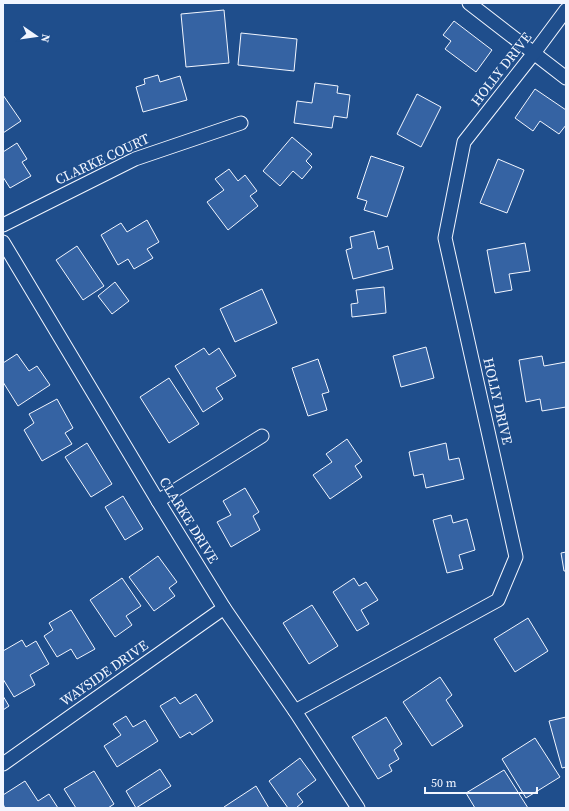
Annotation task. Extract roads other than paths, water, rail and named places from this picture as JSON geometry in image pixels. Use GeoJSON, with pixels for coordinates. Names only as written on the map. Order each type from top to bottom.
{"type":"FeatureCollection","features":[{"type":"Feature","properties":{"kind":"street"},"geometry":{"type":"LineString","coordinates":[[469,3],[566,78]]}},
{"type":"Feature","properties":{"kind":"street","name":"HOLLY DRIVE"},"geometry":{"type":"LineString","coordinates":[[295,711],[498,600],[516,557],[445,238],[464,142],[566,10]]}},
{"type":"Feature","properties":{"kind":"street","name":"CLARKE COURT"},"geometry":{"type":"LineString","coordinates":[[3,225],[135,159],[241,123]]}},
{"type":"Feature","properties":{"kind":"street","name":"CLARKE DRIVE"},"geometry":{"type":"LineString","coordinates":[[3,242],[224,608],[295,711],[358,808]]}},
{"type":"Feature","properties":{"kind":"street"},"geometry":{"type":"LineString","coordinates":[[158,501],[262,436]]}},
{"type":"Feature","properties":{"kind":"street","name":"WAYSIDE DRIVE"},"geometry":{"type":"LineString","coordinates":[[3,764],[224,608]]}}]}
